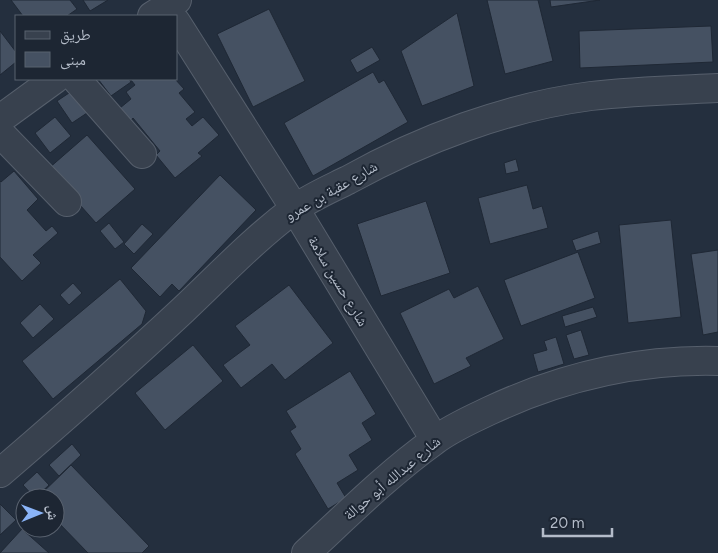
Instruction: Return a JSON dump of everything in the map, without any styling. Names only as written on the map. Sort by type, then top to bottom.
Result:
[{"type":"street","name":"شارع حسين سلامة","points":[[178,26],[295,208],[435,440]]},
{"type":"street","points":[[0,119],[54,80]]},
{"type":"street","points":[[77,80],[142,154]]},
{"type":"street","name":"شارع عقبة بن عمرو","points":[[0,474],[128,362],[264,232],[295,208],[401,152],[462,129],[523,110],[589,96],[658,90],[718,88]]},
{"type":"street","points":[[0,133],[67,202]]},
{"type":"street","name":"شارع عبدالله أبو حوالة","points":[[306,553],[395,472],[435,440],[507,403],[588,375],[643,365],[718,361]]},
{"type":"building","points":[[11,0],[70,0],[77,9],[68,15],[22,15]]},
{"type":"building","points":[[83,0],[108,0],[90,11]]},
{"type":"building","points":[[487,0],[538,0],[553,61],[505,74]]},
{"type":"building","points":[[550,0],[600,0],[551,7]]},
{"type":"building","points":[[269,9],[305,81],[253,107],[217,34]]},
{"type":"building","points":[[457,13],[474,86],[422,106],[401,51]]},
{"type":"building","points":[[711,26],[713,62],[580,68],[579,31]]},
{"type":"building","points":[[0,31],[15,51],[15,63],[0,75]]},
{"type":"building","points":[[372,47],[380,60],[357,73],[350,60]]},
{"type":"building","points":[[373,72],[379,83],[384,80],[408,122],[313,176],[284,123]]},
{"type":"building","points":[[99,80],[130,80],[131,82],[111,96]]},
{"type":"building","points":[[131,80],[176,80],[184,89],[179,93],[195,112],[186,119],[192,126],[203,117],[219,135],[198,153],[202,156],[175,178],[156,155],[160,151],[133,118],[130,121],[120,108],[131,99],[126,92],[135,85]]},
{"type":"building","points":[[75,89],[90,111],[72,123],[57,101]]},
{"type":"building","points":[[55,117],[71,136],[50,153],[35,133]]},
{"type":"building","points":[[87,135],[135,189],[96,223],[48,169]]},
{"type":"building","points":[[516,159],[519,171],[506,174],[504,163]]},
{"type":"building","points":[[14,171],[38,199],[27,210],[46,231],[52,226],[58,233],[33,255],[41,263],[22,281],[0,257],[0,181]]},
{"type":"building","points":[[220,175],[256,210],[179,291],[172,284],[160,297],[131,268]]},
{"type":"building","points":[[527,185],[533,209],[542,206],[548,228],[490,244],[478,198]]},
{"type":"building","points":[[426,201],[450,273],[381,296],[357,224]]},
{"type":"building","points":[[671,220],[681,317],[628,323],[619,225]]},
{"type":"building","points":[[109,223],[124,242],[115,249],[100,231]]},
{"type":"building","points":[[142,224],[153,234],[134,254],[124,244]]},
{"type":"building","points":[[598,231],[601,243],[576,251],[572,240]]},
{"type":"building","points":[[718,250],[718,332],[703,335],[691,254]]},
{"type":"building","points":[[578,252],[595,298],[521,326],[504,280]]},
{"type":"building","points":[[120,279],[146,311],[142,324],[53,399],[22,361]]},
{"type":"building","points":[[73,283],[82,293],[69,305],[60,295]]},
{"type":"building","points":[[289,285],[333,343],[285,380],[272,364],[241,388],[223,365],[250,345],[235,326]]},
{"type":"building","points":[[478,286],[504,339],[466,358],[471,366],[434,384],[400,313],[449,289],[454,298]]},
{"type":"building","points":[[40,304],[54,319],[33,338],[20,323]]},
{"type":"building","points":[[593,307],[597,317],[565,327],[562,316]]},
{"type":"building","points":[[581,330],[589,355],[574,359],[566,335]]},
{"type":"building","points":[[556,337],[564,364],[538,372],[533,354],[547,350],[544,341]]},
{"type":"building","points":[[193,345],[223,381],[165,430],[135,393]]},
{"type":"building","points":[[350,371],[376,414],[362,423],[372,440],[349,455],[358,470],[337,483],[346,498],[328,509],[295,454],[301,449],[290,431],[296,427],[286,411]]},
{"type":"building","points":[[72,444],[81,455],[59,476],[49,465]]},
{"type":"building","points":[[71,465],[149,546],[142,553],[88,553],[65,529],[65,488],[47,488]]},
{"type":"building","points":[[37,472],[49,485],[46,488],[26,488],[23,485]]},
{"type":"building","points":[[0,504],[15,521],[0,535]]},
{"type":"building","points":[[15,537],[32,538],[49,553],[0,553]]}]
